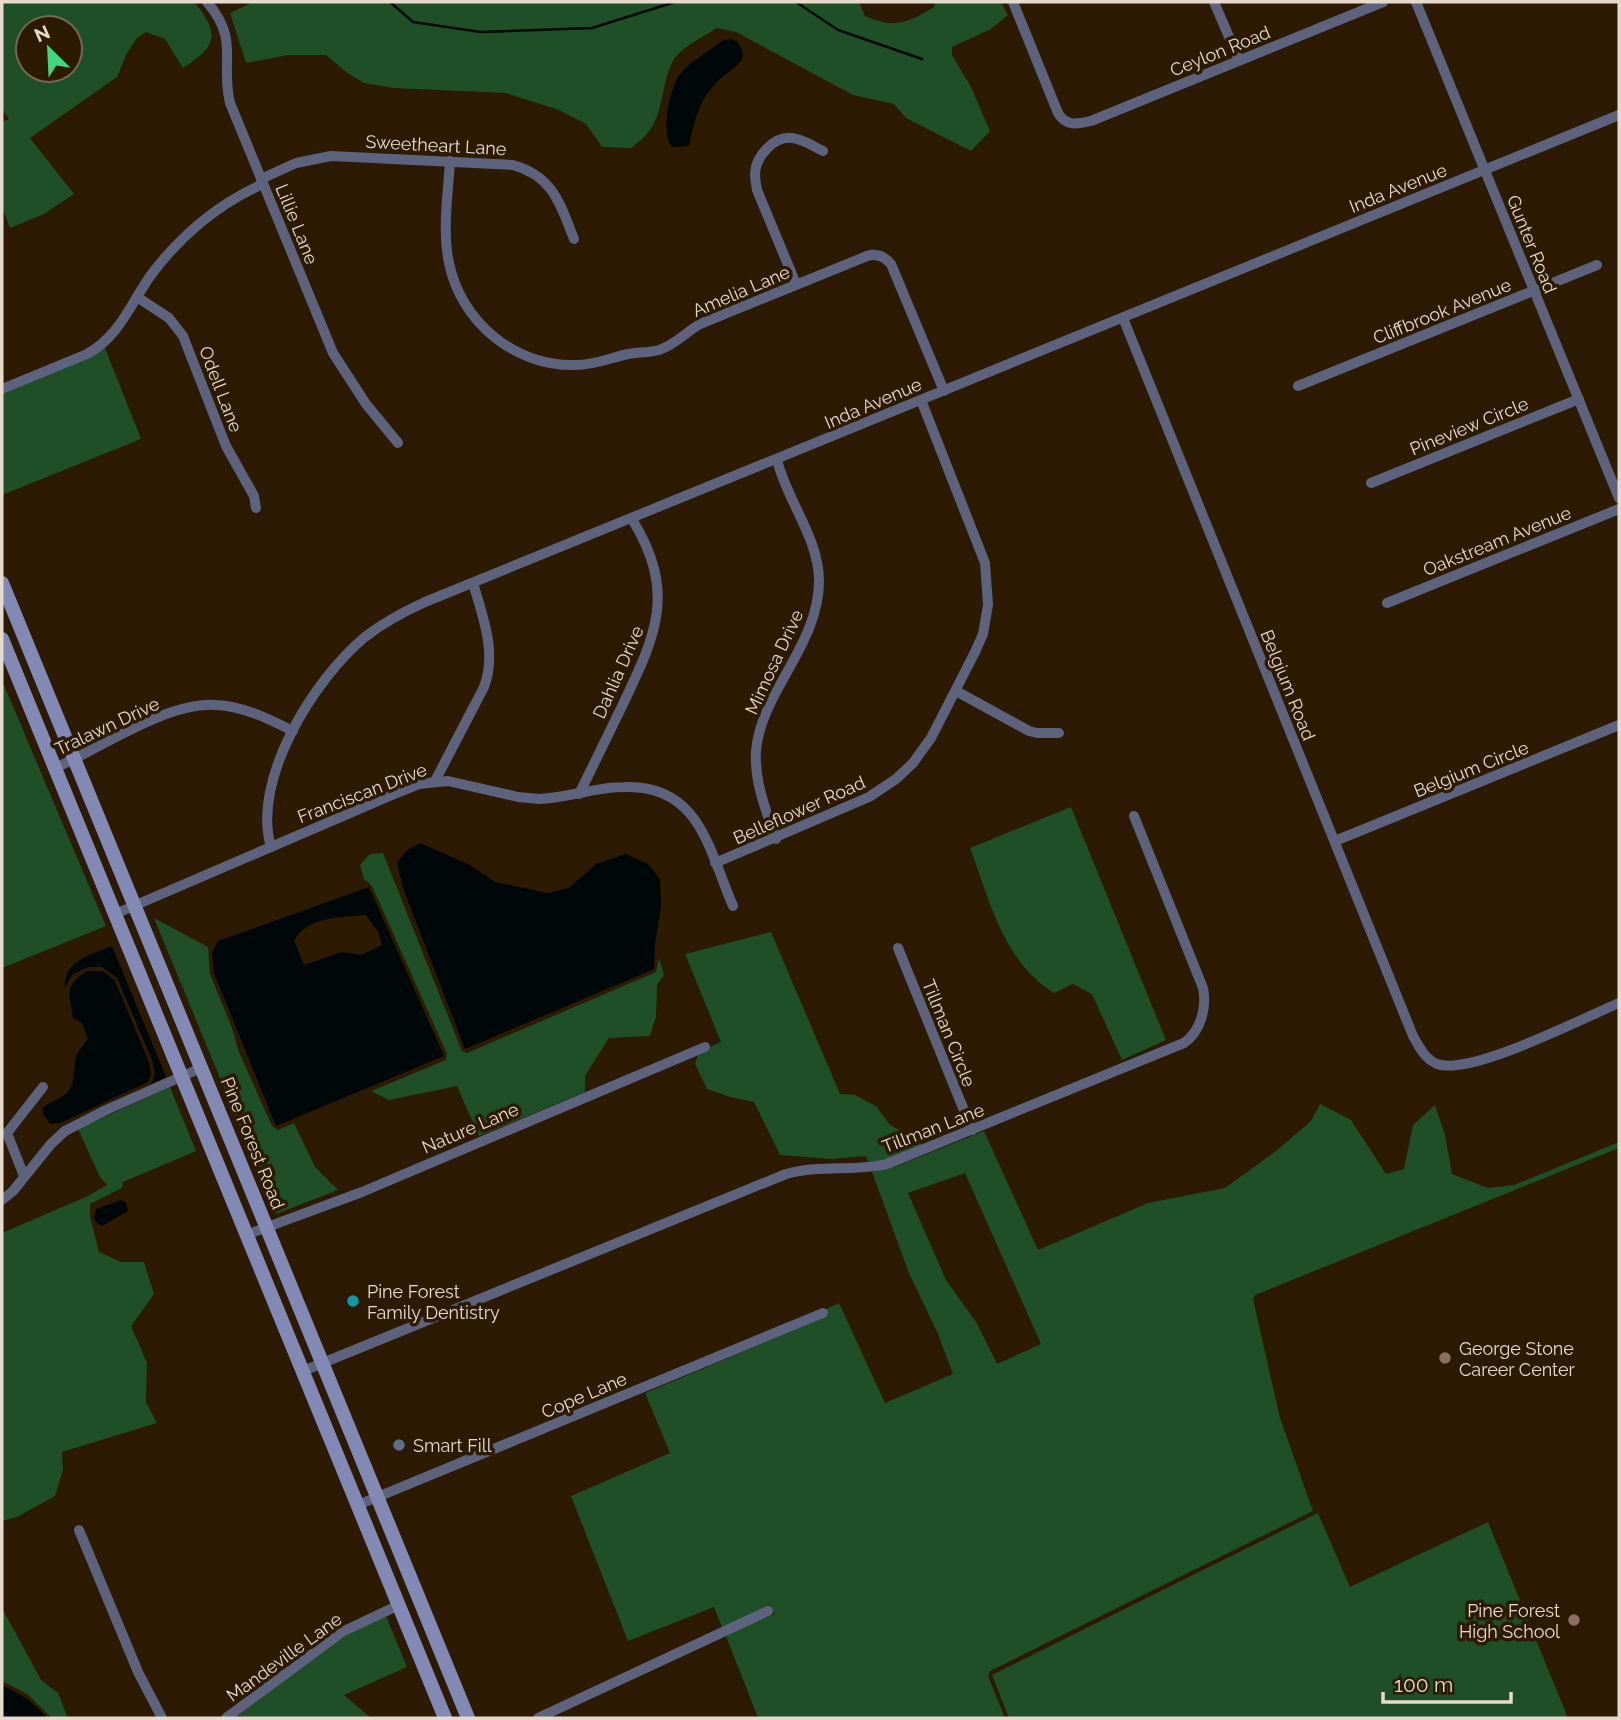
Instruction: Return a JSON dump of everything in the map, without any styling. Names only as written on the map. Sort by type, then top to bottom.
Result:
[{"type":"main road","name":"Pine Forest Road","points":[[2,583],[468,1718]]},
{"type":"main road","points":[[2,639],[445,1718]]},
{"type":"main road","points":[[36,723],[55,714]]},
{"type":"street","name":"Lillie Lane","points":[[207,2],[221,21],[228,44],[230,103],[333,353],[360,396],[398,443]]},
{"type":"street","name":"Ceylon Road","points":[[1013,2],[1058,113],[1074,125],[1091,121],[1383,2]]},
{"type":"street","points":[[1214,2],[1239,60]]},
{"type":"street","name":"Gunter Road","points":[[1416,2],[1619,498]]},
{"type":"street","name":"Inda Avenue","points":[[271,847],[265,820],[269,791],[277,764],[293,731],[322,684],[363,639],[381,625],[410,609],[1619,115]]},
{"type":"street","points":[[796,284],[757,190],[757,164],[767,148],[785,138],[801,140],[823,151]]},
{"type":"street","name":"Sweetheart Lane","points":[[2,389],[87,354],[99,346],[121,323],[163,259],[191,230],[225,204],[296,163],[331,156],[513,165],[534,173],[552,190],[574,239]]},
{"type":"street","name":"Amelia Lane","points":[[450,162],[446,237],[455,284],[469,311],[482,326],[502,343],[534,359],[564,365],[588,365],[629,354],[659,350],[700,324],[867,256],[877,255],[888,260],[944,391]]},
{"type":"street","name":"Cliffbrook Avenue","points":[[1298,386],[1597,265]]},
{"type":"street","name":"Odell Lane","points":[[137,297],[169,318],[183,336],[226,446],[254,496],[256,508]]},
{"type":"street","name":"Belgium Road","points":[[1123,318],[1419,1047],[1431,1060],[1443,1065],[1477,1061],[1619,1003]]},
{"type":"street","name":"Pineview Circle","points":[[1371,483],[1579,399]]},
{"type":"street","name":"Belleflower Road","points":[[715,863],[869,797],[896,779],[931,738],[956,691],[985,625],[989,594],[987,573],[977,537],[921,400]]},
{"type":"street","name":"Mimosa Drive","points":[[776,460],[786,491],[807,534],[819,580],[815,615],[762,724],[757,746],[756,771],[776,839]]},
{"type":"street","name":"Oakstream Avenue","points":[[1387,603],[1619,509]]},
{"type":"street","name":"Dahlia Drive","points":[[579,794],[641,666],[654,633],[658,603],[655,574],[647,548],[632,519]]},
{"type":"street","points":[[435,781],[484,687],[489,671],[489,645],[473,583]]},
{"type":"street","points":[[956,691],[1028,731],[1059,733]]},
{"type":"street","name":"Tralawn Drive","points":[[55,768],[150,722],[198,706],[230,706],[293,731]]},
{"type":"street","name":"Belgium Circle","points":[[1335,841],[1619,725]]},
{"type":"street","name":"Franciscan Drive","points":[[115,914],[392,795],[435,781],[448,781],[528,799],[556,799],[624,787],[651,789],[671,797],[682,805],[699,825],[733,906]]},
{"type":"street","name":"Tillman Lane","points":[[303,1371],[786,1174],[823,1167],[880,1166],[1184,1043],[1192,1036],[1201,1018],[1205,1003],[1203,988],[1134,816]]},
{"type":"street","name":"Tillman Circle","points":[[898,948],[972,1130]]},
{"type":"street","name":"Nature Lane","points":[[246,1235],[362,1192],[705,1047]]},
{"type":"street","points":[[2,1200],[65,1131],[201,1068]]},
{"type":"street","points":[[24,1176],[7,1133],[43,1087]]},
{"type":"street","name":"Cope Lane","points":[[358,1506],[823,1313]]},
{"type":"street","points":[[79,1530],[138,1672],[162,1718]]},
{"type":"street","name":"Mandeville Lane","points":[[226,1718],[342,1632],[399,1605]]},
{"type":"street","points":[[538,1718],[768,1611]]},
{"type":"green space","points":[[2,2],[194,2],[208,22],[211,31],[209,46],[183,68],[165,39],[146,32],[137,38],[126,55],[117,77],[30,138],[74,194],[44,214],[10,228],[2,207],[2,122],[9,119],[2,109]]},
{"type":"green space","points":[[253,2],[859,2],[865,16],[893,23],[916,17],[934,7],[935,2],[1001,2],[1008,15],[991,29],[952,47],[952,55],[971,87],[990,131],[971,151],[906,118],[894,104],[853,95],[736,32],[717,28],[681,51],[673,61],[657,118],[645,136],[631,148],[602,147],[586,124],[559,110],[506,93],[394,88],[364,83],[326,55],[288,55],[246,63],[230,13]]},
{"type":"green space","points":[[105,348],[141,439],[2,495],[2,394],[89,358]]},
{"type":"green space","points":[[2,685],[106,926],[2,968]]},
{"type":"green space","points":[[1071,807],[1166,1040],[1122,1060],[1092,994],[1073,984],[1054,993],[1022,964],[1000,928],[970,848]]},
{"type":"green space","points":[[383,853],[462,1051],[467,1053],[656,972],[659,958],[664,975],[657,985],[656,1017],[650,1036],[609,1038],[585,1076],[585,1092],[479,1136],[457,1086],[389,1100],[371,1091],[446,1060],[447,1054],[372,886],[364,879],[360,865],[370,854]]},
{"type":"green space","points":[[154,918],[208,947],[210,974],[239,1052],[272,1126],[278,1130],[294,1123],[315,1167],[338,1190],[276,1214]]},
{"type":"green space","points":[[771,932],[840,1094],[855,1095],[876,1106],[890,1125],[922,1145],[886,1160],[868,1162],[866,1156],[832,1159],[780,1155],[754,1102],[707,1089],[695,1064],[698,1055],[721,1042],[685,954]]},
{"type":"green space","points":[[170,1087],[196,1151],[123,1182],[122,1188],[90,1204],[90,1216],[99,1252],[121,1262],[144,1262],[154,1294],[131,1326],[147,1363],[146,1402],[157,1423],[62,1452],[63,1470],[55,1496],[17,1517],[2,1521],[2,1233],[88,1196],[107,1185],[100,1177],[78,1129]]},
{"type":"green space","points":[[1320,1104],[1351,1120],[1386,1174],[1404,1169],[1413,1125],[1435,1105],[1445,1135],[1452,1174],[1488,1188],[1514,1185],[1619,1142],[1619,1148],[1255,1295],[1253,1299],[1280,1418],[1313,1511],[990,1671],[988,1676],[1005,1718],[758,1718],[726,1636],[774,1614],[770,1605],[722,1627],[714,1607],[628,1641],[571,1496],[670,1453],[645,1393],[828,1316],[826,1309],[839,1303],[885,1403],[953,1374],[938,1334],[909,1273],[872,1172],[897,1166],[984,1131],[1038,1250],[1148,1203],[1225,1188],[1276,1151],[1311,1121]],"holes":[[[965,1173],[1041,1344],[997,1364],[976,1322],[946,1280],[908,1193]]]},
{"type":"green space","points":[[1318,1513],[1350,1587],[1488,1522],[1568,1718],[1009,1718],[992,1675]]},
{"type":"green space","points":[[2,1608],[41,1680],[58,1693],[68,1718],[52,1718],[27,1694],[2,1681]]},
{"type":"green space","points":[[386,1616],[407,1667],[344,1695],[371,1718],[235,1718],[325,1649]]},
{"type":"shaded area","points":[[724,40],[738,42],[742,50],[740,61],[706,95],[695,120],[689,146],[673,147],[669,142],[666,123],[676,80],[695,60]]},
{"type":"shaded area","points":[[420,843],[470,865],[495,882],[548,893],[569,888],[596,864],[626,854],[648,864],[660,879],[661,906],[654,969],[465,1049],[403,888],[397,863],[407,850]]},
{"type":"shaded area","points":[[369,887],[444,1056],[276,1126],[214,973],[212,953],[218,941]],"holes":[[[366,915],[379,933],[382,945],[361,955],[342,952],[304,965],[294,941],[300,933],[316,922],[346,916]]]},
{"type":"shaded area","points":[[112,946],[166,1077],[151,1084],[155,1074],[152,1060],[117,978],[102,967],[88,967],[72,975],[65,987],[69,970],[74,965]]},
{"type":"shaded area","points":[[88,971],[103,971],[115,981],[149,1062],[151,1074],[148,1082],[60,1123],[50,1124],[43,1114],[43,1108],[69,1090],[73,1082],[76,1057],[88,1039],[82,1023],[73,1018],[70,990],[75,980]]},
{"type":"shaded area","points":[[121,1200],[126,1202],[128,1211],[102,1226],[97,1223],[94,1217],[96,1209]]},
{"type":"shaded area","points":[[2,1685],[26,1698],[48,1718],[2,1718]]},
{"type":"waterway","points":[[390,2],[413,22],[481,32],[592,28],[675,2]]},
{"type":"waterway","points":[[796,2],[838,30],[922,59]]},
{"type":"place","name":"Pine Forest Family Dentistry","points":[[353,1301]]},
{"type":"place","name":"George Stone Career Center","points":[[1445,1358]]},
{"type":"place","name":"Smart Fill","points":[[399,1445]]},
{"type":"place","name":"Pine Forest High School","points":[[1574,1620]]}]
